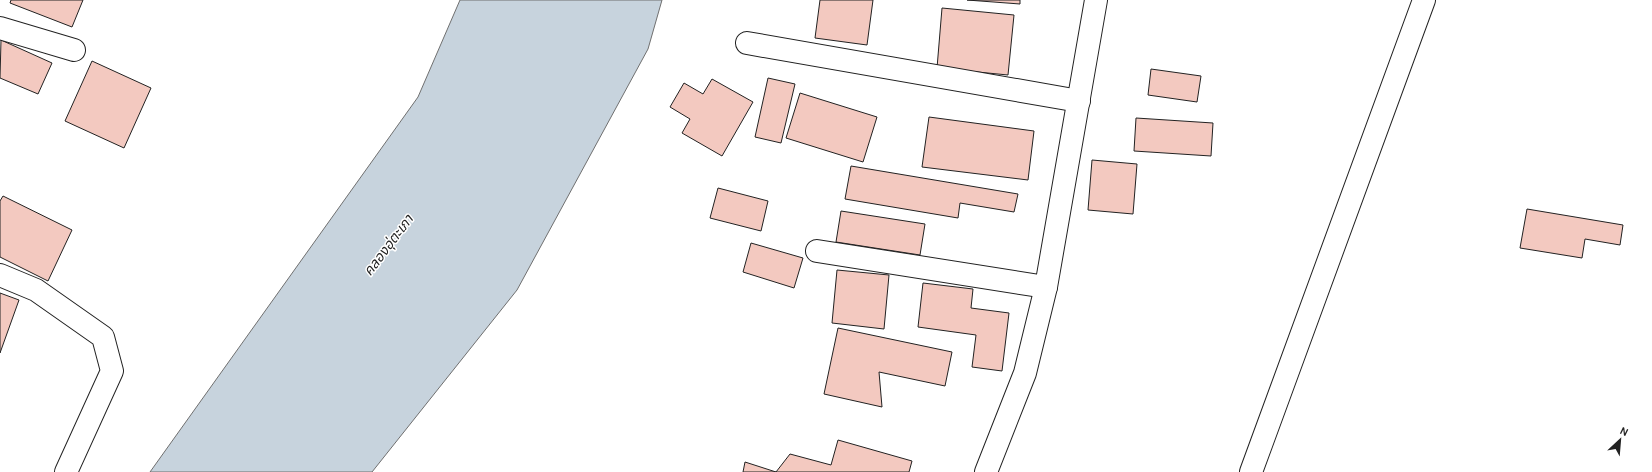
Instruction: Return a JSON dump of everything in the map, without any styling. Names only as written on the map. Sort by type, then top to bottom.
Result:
[{"type":"street","points":[[986,472],[1025,373],[1046,287],[1096,0]]},
{"type":"street","points":[[1251,472],[1424,0]]},
{"type":"street","points":[[0,28],[74,50]]},
{"type":"street","points":[[747,43],[1079,101]]},
{"type":"street","points":[[817,251],[1046,287]]},
{"type":"street","points":[[0,275],[36,290],[103,336],[112,371],[66,472]]},
{"type":"water","name":"คลองอุ่ตะเภา","points":[[460,0],[662,0],[648,49],[517,290],[372,472],[150,472],[418,97]]},
{"type":"building","points":[[11,0],[83,0],[72,27],[10,3]]},
{"type":"building","points":[[820,0],[873,0],[867,45],[815,38]]},
{"type":"building","points":[[967,0],[1020,0],[1020,4]]},
{"type":"building","points":[[942,8],[1014,15],[1008,75],[937,68]]},
{"type":"building","points":[[1,40],[52,63],[38,94],[0,78]]},
{"type":"building","points":[[92,61],[151,88],[124,148],[65,121]]},
{"type":"building","points":[[1151,69],[1201,76],[1197,102],[1148,95]]},
{"type":"building","points":[[768,78],[795,84],[781,143],[755,137]]},
{"type":"building","points":[[712,79],[753,102],[722,156],[682,133],[690,119],[670,107],[684,83],[703,94]]},
{"type":"building","points":[[800,93],[877,117],[863,162],[786,138]]},
{"type":"building","points":[[929,117],[1034,131],[1028,180],[922,167]]},
{"type":"building","points":[[1136,118],[1213,123],[1211,156],[1134,151]]},
{"type":"building","points":[[1092,160],[1137,164],[1133,214],[1088,210]]},
{"type":"building","points":[[851,166],[1018,194],[1014,212],[960,203],[958,218],[845,199]]},
{"type":"building","points":[[718,188],[768,201],[761,231],[710,218]]},
{"type":"building","points":[[3,196],[72,230],[48,281],[0,257],[0,201]]},
{"type":"building","points":[[1527,209],[1623,225],[1620,245],[1585,239],[1582,258],[1520,248]]},
{"type":"building","points":[[841,211],[925,224],[920,255],[836,242]]},
{"type":"building","points":[[751,243],[803,258],[794,288],[743,272]]},
{"type":"building","points":[[837,270],[889,275],[884,329],[832,323]]},
{"type":"building","points":[[923,283],[973,289],[971,308],[1009,313],[1002,371],[972,367],[976,335],[918,327]]},
{"type":"building","points":[[0,293],[19,300],[0,353]]},
{"type":"building","points":[[838,328],[952,352],[945,386],[879,372],[882,407],[824,394]]},
{"type":"building","points":[[838,440],[912,461],[909,472],[776,472],[790,454],[831,465]]},
{"type":"building","points":[[745,462],[776,472],[743,472]]}]
